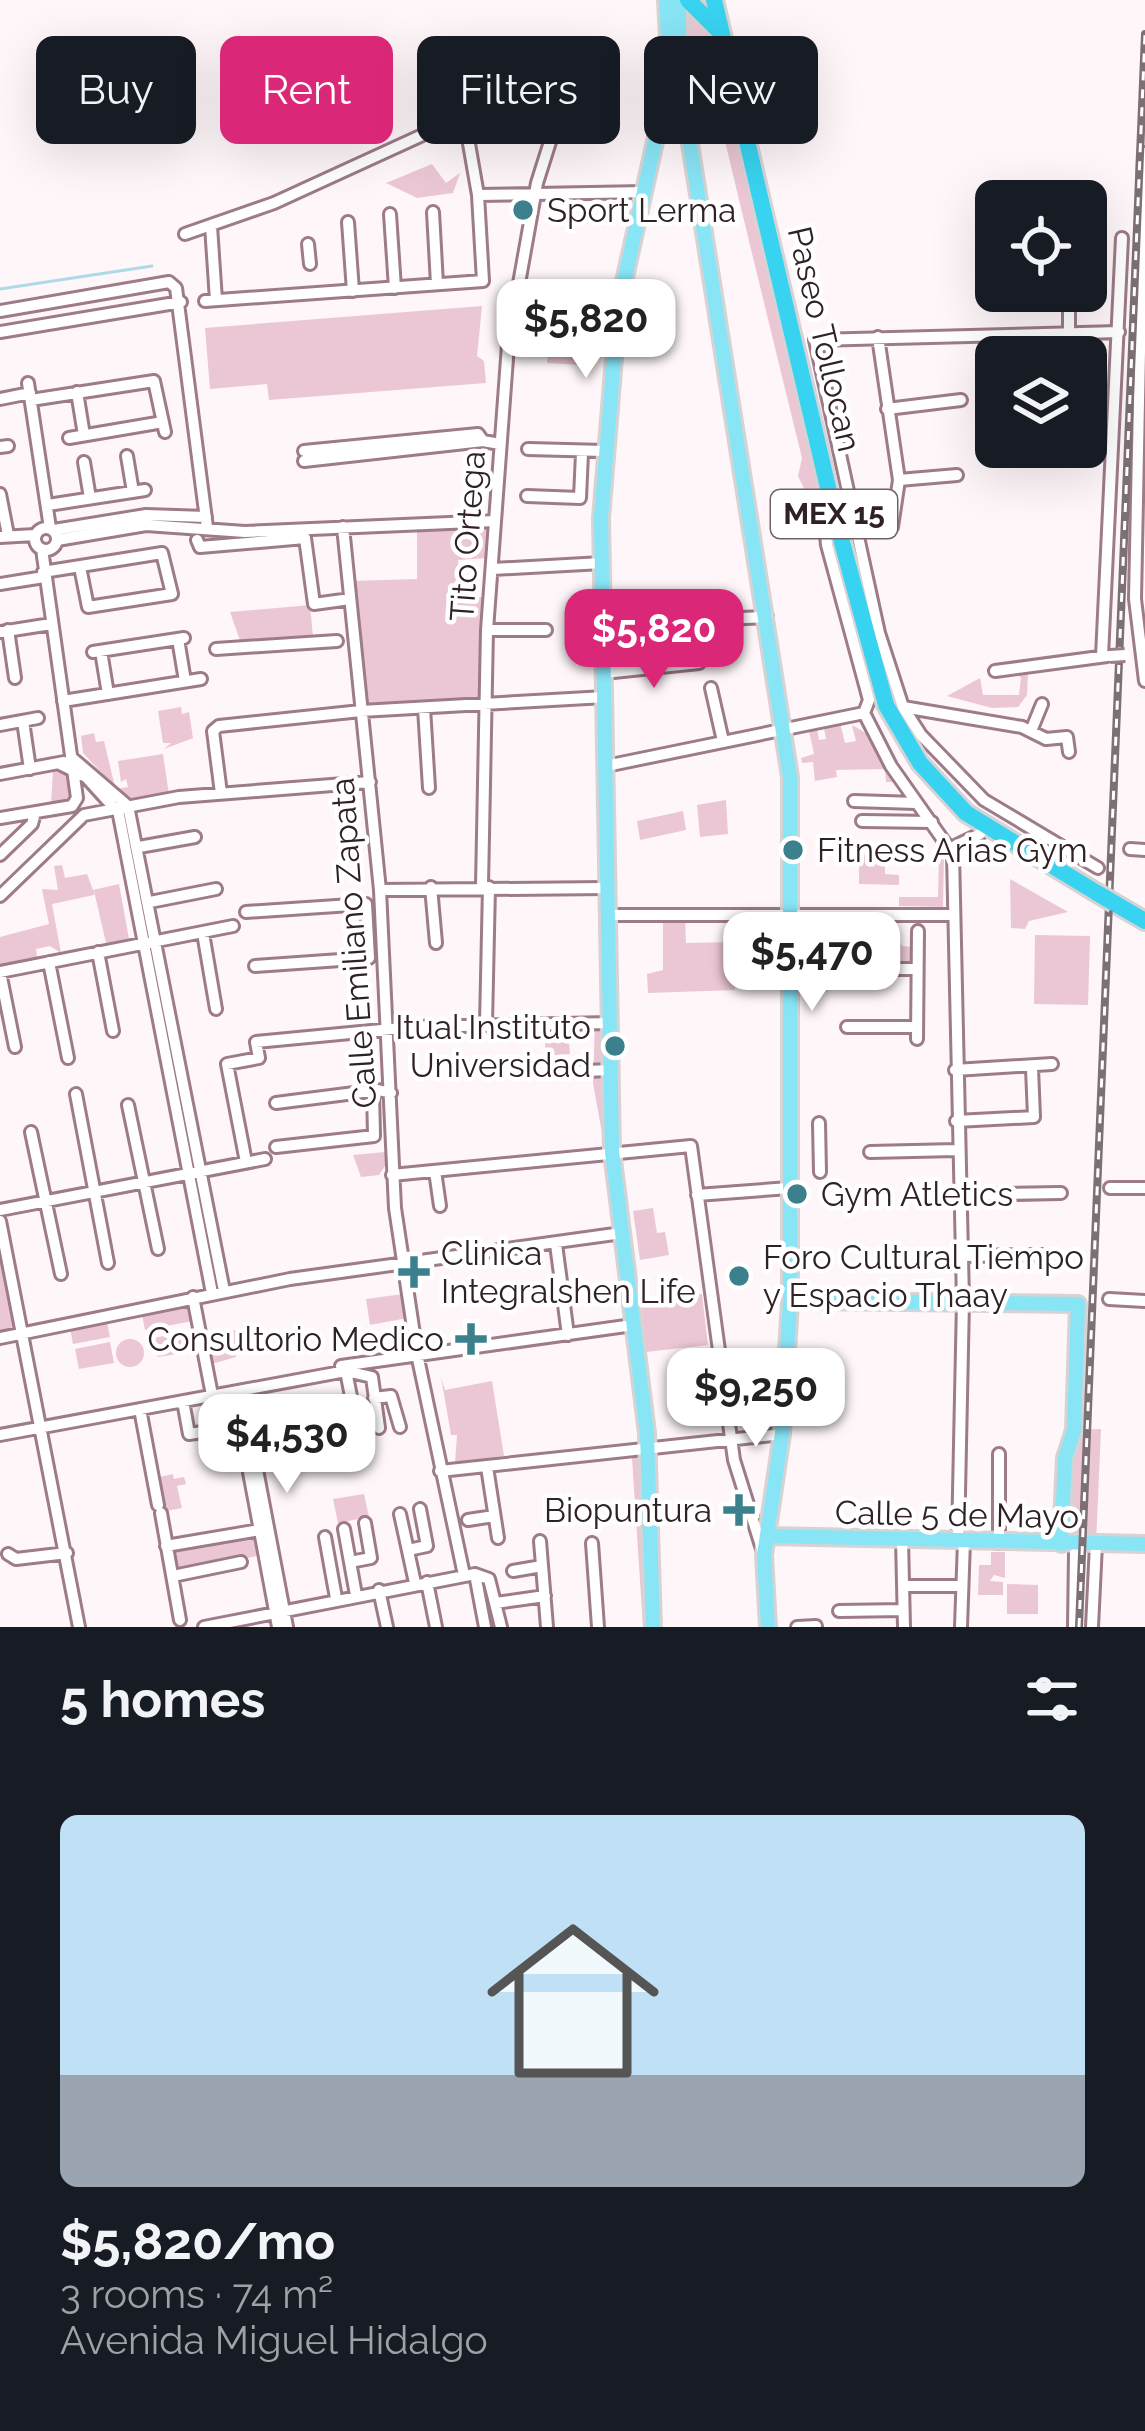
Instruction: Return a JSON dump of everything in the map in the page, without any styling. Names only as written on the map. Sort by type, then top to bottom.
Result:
[{"type":"highway","name":"Paseo Tollocan","points":[[714,0],[724,36]]},
{"type":"highway","points":[[679,1],[723,36]]},
{"type":"highway","name":"Paseo Tollocan","points":[[749,144],[879,690],[920,764],[979,823],[1145,921]]},
{"type":"main road","points":[[677,36],[679,1]]},
{"type":"main road","points":[[653,1627],[648,1450],[612,1153],[602,563],[604,451],[618,309],[657,144]]},
{"type":"main road","points":[[686,144],[786,729],[790,1302],[782,1434],[764,1555],[767,1627]]},
{"type":"main road","points":[[812,1301],[1078,1304],[1074,1430],[1065,1458],[1068,1549]]},
{"type":"main road","name":"Calle 5 de Mayo","points":[[768,1536],[1068,1549],[1145,1544]]},
{"type":"street","points":[[185,234],[463,110],[478,195],[484,278],[210,301],[211,226]]},
{"type":"street","name":"Tito Ortega","points":[[486,1024],[484,704],[500,444],[513,307],[536,188],[552,144]]},
{"type":"street","points":[[1144,153],[1141,580],[1145,680]]},
{"type":"street","points":[[478,195],[520,194],[536,188],[625,185],[646,189]]},
{"type":"street","points":[[433,212],[437,284]]},
{"type":"street","points":[[390,214],[395,288]]},
{"type":"street","points":[[348,222],[353,291]]},
{"type":"street","points":[[1106,656],[1122,238]]},
{"type":"street","points":[[308,244],[310,264]]},
{"type":"street","points":[[181,302],[6,331],[5,310],[169,281],[181,302],[207,522]]},
{"type":"street","points":[[1069,312],[1069,334]]},
{"type":"street","points":[[1119,332],[1125,315],[1141,316]]},
{"type":"street","points":[[1098,868],[995,812],[952,770],[903,707],[876,617],[815,340],[1119,332]]},
{"type":"street","points":[[878,337],[899,480],[892,527]]},
{"type":"street","points":[[0,399],[154,381],[164,427],[69,438]]},
{"type":"street","points":[[30,392],[54,533],[50,549],[41,549]]},
{"type":"street","points":[[77,392],[84,435]]},
{"type":"street","points":[[887,409],[961,400]]},
{"type":"street","points":[[304,456],[478,434],[483,441],[500,444]]},
{"type":"street","points":[[528,449],[604,451]]},
{"type":"street","points":[[527,496],[580,498],[582,453]]},
{"type":"street","points":[[48,505],[139,491],[127,456]]},
{"type":"street","points":[[84,461],[90,498]]},
{"type":"street","points":[[899,480],[957,475]]},
{"type":"street","points":[[14,490],[0,493],[4,536],[146,520],[207,522],[245,532],[495,521]]},
{"type":"street","points":[[833,509],[824,525],[827,545],[868,700],[864,713],[916,802],[952,851],[963,1301],[962,1627]]},
{"type":"street","name":"Calle Emiliano Zapata","points":[[344,527],[380,890],[392,1175],[402,1263],[440,1471],[475,1575]]},
{"type":"street","points":[[0,818],[76,803],[41,549],[35,536]]},
{"type":"street","points":[[198,543],[305,538],[314,600],[350,599]]},
{"type":"street","points":[[0,584],[80,567],[162,553],[172,593],[88,607],[80,567]]},
{"type":"street","points":[[493,569],[602,563]]},
{"type":"street","points":[[603,624],[767,617]]},
{"type":"street","points":[[15,678],[4,631],[51,624]]},
{"type":"street","points":[[487,630],[546,630]]},
{"type":"street","points":[[108,694],[97,651],[181,638],[185,681]]},
{"type":"street","points":[[216,649],[337,641]]},
{"type":"street","points":[[994,671],[1143,653]]},
{"type":"street","points":[[604,673],[699,663]]},
{"type":"street","points":[[63,701],[201,679]]},
{"type":"street","points":[[711,688],[722,741]]},
{"type":"street","points":[[221,794],[213,731],[219,726],[361,711],[604,698]]},
{"type":"street","points":[[1031,731],[1042,704]]},
{"type":"street","points":[[903,707],[1031,731],[1046,739],[1067,737],[1069,752]]},
{"type":"street","points":[[424,708],[429,788]]},
{"type":"street","points":[[606,766],[864,713]]},
{"type":"street","points":[[0,724],[38,718]]},
{"type":"street","points":[[22,721],[30,769]]},
{"type":"street","points":[[0,774],[68,763],[91,776],[121,809],[139,847],[138,876],[149,902],[151,943]]},
{"type":"street","points":[[0,896],[84,815],[221,794],[370,782]]},
{"type":"street","points":[[854,801],[916,802]]},
{"type":"street","points":[[121,809],[218,1292]]},
{"type":"street","points":[[0,856],[32,824],[35,813]]},
{"type":"street","points":[[862,820],[932,822]]},
{"type":"street","points":[[952,851],[980,834]]},
{"type":"street","points":[[139,847],[194,836]]},
{"type":"street","points":[[1130,849],[1145,850]]},
{"type":"street","points":[[431,887],[436,943]]},
{"type":"street","points":[[380,890],[608,888]]},
{"type":"street","points":[[149,902],[216,889]]},
{"type":"street","points":[[246,912],[366,904],[369,958],[255,966]]},
{"type":"street","points":[[608,915],[953,915]]},
{"type":"street","points":[[15,1047],[0,972],[233,926]]},
{"type":"street","points":[[368,932],[382,930]]},
{"type":"street","points":[[848,1027],[917,1033],[918,931]]},
{"type":"street","points":[[203,933],[216,1010]]},
{"type":"street","points":[[98,952],[113,1031]]},
{"type":"street","points":[[49,962],[68,1058]]},
{"type":"street","points":[[869,969],[917,969]]},
{"type":"street","points":[[246,1162],[227,1064],[259,1058],[256,1042],[486,1024],[611,1023]]},
{"type":"street","points":[[955,1070],[1052,1064]]},
{"type":"street","points":[[956,1121],[1034,1117],[1032,1068]]},
{"type":"street","points":[[558,1072],[611,1070]]},
{"type":"street","points":[[276,1102],[373,1090],[392,1093]]},
{"type":"street","points":[[276,1147],[374,1136],[373,1090]]},
{"type":"street","points":[[76,1094],[108,1263]]},
{"type":"street","points":[[128,1105],[158,1249]]},
{"type":"street","points":[[789,1125],[821,1123],[820,1172]]},
{"type":"street","points":[[32,1132],[61,1274]]},
{"type":"street","points":[[392,1175],[686,1145],[692,1151],[730,1442],[764,1555]]},
{"type":"street","points":[[870,1152],[956,1150]]},
{"type":"street","points":[[0,1210],[265,1159]]},
{"type":"street","points":[[435,1171],[440,1206]]},
{"type":"street","points":[[697,1195],[788,1188]]},
{"type":"street","points":[[1110,1188],[1145,1188]]},
{"type":"street","points":[[958,1195],[1061,1193]]},
{"type":"street","points":[[0,1221],[79,1627]]},
{"type":"street","points":[[0,1338],[218,1292],[622,1233]]},
{"type":"street","points":[[556,1244],[568,1335]]},
{"type":"street","points":[[960,1256],[1043,1255]]},
{"type":"street","points":[[194,1297],[212,1395]]},
{"type":"street","points":[[1108,1300],[1145,1301]]},
{"type":"street","points":[[790,1302],[812,1301]]},
{"type":"street","points":[[248,1390],[277,1375],[633,1325]]},
{"type":"street","points":[[0,1435],[346,1371],[370,1375],[379,1427]]},
{"type":"street","points":[[346,1371],[358,1432]]},
{"type":"street","points":[[248,1390],[254,1478],[278,1627]]},
{"type":"street","points":[[374,1398],[394,1399],[400,1427]]},
{"type":"street","points":[[183,1401],[189,1434],[209,1431]]},
{"type":"street","points":[[343,1442],[338,1411],[353,1403]]},
{"type":"street","points":[[140,1409],[180,1620]]},
{"type":"street","points":[[296,1466],[283,1420],[298,1410]]},
{"type":"street","points":[[440,1471],[782,1434]]},
{"type":"street","points":[[999,1454],[999,1543]]},
{"type":"street","points":[[487,1467],[498,1538]]},
{"type":"street","points":[[408,1550],[427,1546],[421,1510]]},
{"type":"street","points":[[400,1514],[436,1627]]},
{"type":"street","points":[[468,1520],[494,1516]]},
{"type":"street","points":[[350,1562],[371,1558],[364,1523]]},
{"type":"street","points":[[166,1546],[263,1529]]},
{"type":"street","points":[[344,1529],[356,1595]]},
{"type":"street","points":[[325,1537],[336,1598]]},
{"type":"street","points":[[902,1539],[904,1627]]},
{"type":"street","points":[[540,1541],[547,1627]]},
{"type":"street","points":[[592,1544],[598,1627]]},
{"type":"street","points":[[1092,1627],[1096,1544]]},
{"type":"street","points":[[1068,1549],[1074,1627]]},
{"type":"street","points":[[8,1554],[16,1559],[67,1553]]},
{"type":"street","points":[[172,1576],[241,1562]]},
{"type":"street","points":[[513,1570],[542,1567]]},
{"type":"street","points":[[204,1627],[336,1598],[475,1575]]},
{"type":"street","points":[[475,1575],[496,1603],[501,1627]]},
{"type":"street","points":[[475,1575],[485,1627]]},
{"type":"street","points":[[903,1586],[962,1586]]},
{"type":"street","points":[[379,1591],[387,1627]]},
{"type":"street","points":[[496,1603],[544,1596]]},
{"type":"street","points":[[839,1611],[903,1610]]},
{"type":"street","points":[[279,1611],[287,1627]]},
{"type":"street","points":[[797,1627],[816,1626]]},
{"type":"shaded area","points":[[694,10],[713,26],[715,36],[684,36],[682,19]]},
{"type":"shaded area","points":[[726,144],[740,144],[821,492],[821,524],[798,476],[802,458]]},
{"type":"shaded area","points":[[432,164],[446,183],[460,173],[453,193],[417,198],[386,183]]},
{"type":"shaded area","points":[[551,301],[583,303],[579,365],[547,363]]},
{"type":"shaded area","points":[[482,306],[477,356],[484,361],[486,383],[269,400],[267,384],[210,389],[205,328]]},
{"type":"shaded area","points":[[487,526],[487,558],[458,560],[461,597],[485,597],[480,699],[364,703],[352,581],[417,579],[417,529]]},
{"type":"shaded area","points":[[310,605],[313,637],[241,643],[230,612]]},
{"type":"shaded area","points":[[1028,672],[1027,695],[1018,707],[992,708],[947,696],[980,678],[983,695],[1019,695],[1021,678],[1016,673]]},
{"type":"shaded area","points":[[181,707],[182,714],[189,712],[193,738],[164,749],[171,743],[163,743],[158,711]]},
{"type":"shaded area","points":[[840,723],[845,743],[856,741],[852,725],[866,733],[895,782],[886,782],[885,769],[836,770],[837,777],[815,781],[813,762],[802,763],[801,758],[814,754],[809,731],[817,729],[819,740],[826,739],[824,728]]},
{"type":"shaded area","points":[[94,733],[96,742],[104,741],[115,787],[83,753],[81,736]]},
{"type":"shaded area","points":[[163,754],[169,795],[128,801],[117,789],[128,787],[126,779],[121,782],[118,761]]},
{"type":"shaded area","points":[[67,767],[72,797],[51,805],[53,769]]},
{"type":"shaded area","points":[[726,800],[728,834],[700,837],[697,805]]},
{"type":"shaded area","points":[[683,811],[686,830],[640,840],[637,821]]},
{"type":"shaded area","points":[[885,854],[885,874],[899,875],[899,885],[859,884],[859,855]]},
{"type":"shaded area","points":[[939,857],[944,857],[943,907],[899,906],[899,897],[938,897]]},
{"type":"shaded area","points":[[62,865],[65,878],[87,874],[93,890],[119,884],[129,939],[106,943],[94,891],[94,895],[52,904],[61,953],[50,946],[36,949],[37,957],[0,964],[0,937],[49,924],[42,889],[58,890],[54,866]]},
{"type":"shaded area","points":[[1010,879],[1068,912],[1029,921],[1025,929],[1011,928]]},
{"type":"shaded area","points":[[685,916],[686,943],[734,942],[735,990],[648,993],[647,974],[663,970],[663,917]]},
{"type":"shaded area","points":[[895,929],[902,946],[912,947],[912,963],[888,963],[888,930]]},
{"type":"shaded area","points":[[1035,935],[1090,936],[1088,1005],[1034,1004]]},
{"type":"shaded area","points":[[608,1021],[607,1132],[602,1133],[593,1083],[595,1022]]},
{"type":"shaded area","points":[[544,1029],[568,1031],[570,1054],[546,1056]]},
{"type":"shaded area","points":[[385,1152],[389,1160],[379,1175],[361,1177],[353,1155]]},
{"type":"shaded area","points":[[653,1208],[657,1233],[665,1232],[669,1255],[640,1260],[633,1211]]},
{"type":"shaded area","points":[[0,1237],[19,1330],[0,1333]]},
{"type":"shaded area","points":[[403,1294],[407,1318],[370,1325],[366,1299]]},
{"type":"shaded area","points":[[702,1294],[708,1345],[646,1352],[641,1301]]},
{"type":"shaded area","points":[[190,1306],[193,1321],[145,1330],[142,1315]]},
{"type":"shaded area","points":[[107,1322],[110,1337],[73,1344],[70,1328]]},
{"type":"shaded area","points":[[259,1326],[263,1348],[257,1334],[239,1336],[236,1357],[212,1364],[207,1344],[221,1342],[220,1333]]},
{"type":"shaded area","points":[[192,1331],[196,1351],[158,1357],[147,1339]]},
{"type":"shaded area","points":[[130,1339],[140,1343],[144,1353],[140,1363],[130,1367],[120,1363],[116,1353],[120,1343]]},
{"type":"shaded area","points":[[110,1342],[114,1363],[79,1369],[75,1349]]},
{"type":"shaded area","points":[[441,1377],[445,1390],[492,1381],[504,1456],[455,1463],[457,1435],[451,1435]]},
{"type":"shaded area","points":[[1101,1429],[1096,1544],[1061,1544],[1074,1430]]},
{"type":"shaded area","points":[[644,1457],[649,1627],[643,1627],[632,1458]]},
{"type":"shaded area","points":[[173,1474],[174,1479],[184,1477],[186,1484],[177,1486],[182,1508],[166,1511],[159,1477]]},
{"type":"shaded area","points":[[364,1494],[369,1517],[338,1523],[333,1499]]},
{"type":"shaded area","points":[[253,1535],[257,1556],[178,1572],[174,1551]]},
{"type":"shaded area","points":[[991,1552],[1005,1552],[1005,1578],[994,1575],[990,1581],[1003,1582],[1003,1595],[978,1595],[979,1565],[991,1565]]},
{"type":"shaded area","points":[[1007,1584],[1038,1585],[1038,1614],[1007,1614]]},
{"type":"waterway","points":[[0,289],[152,266]]},
{"type":"tunnel","points":[[882,914],[882,969]]},
{"type":"railway","points":[[1079,1627],[1145,34]]},
{"type":"place","name":"Sport Lerma","points":[[523,210]]},
{"type":"place","name":"Fitness Arias Gym","points":[[793,850]]},
{"type":"place","name":"Itual Instituto Universidad","points":[[615,1046]]},
{"type":"place","name":"Gym Atletics","points":[[797,1194]]},
{"type":"place","name":"Clinica Integralshen Life","points":[[414,1272]]},
{"type":"place","name":"Foro Cultural Tiempo y Espacio Thaay","points":[[739,1276]]},
{"type":"place","name":"Consultorio Medico","points":[[471,1339]]},
{"type":"place","name":"Biopuntura","points":[[739,1510]]}]
